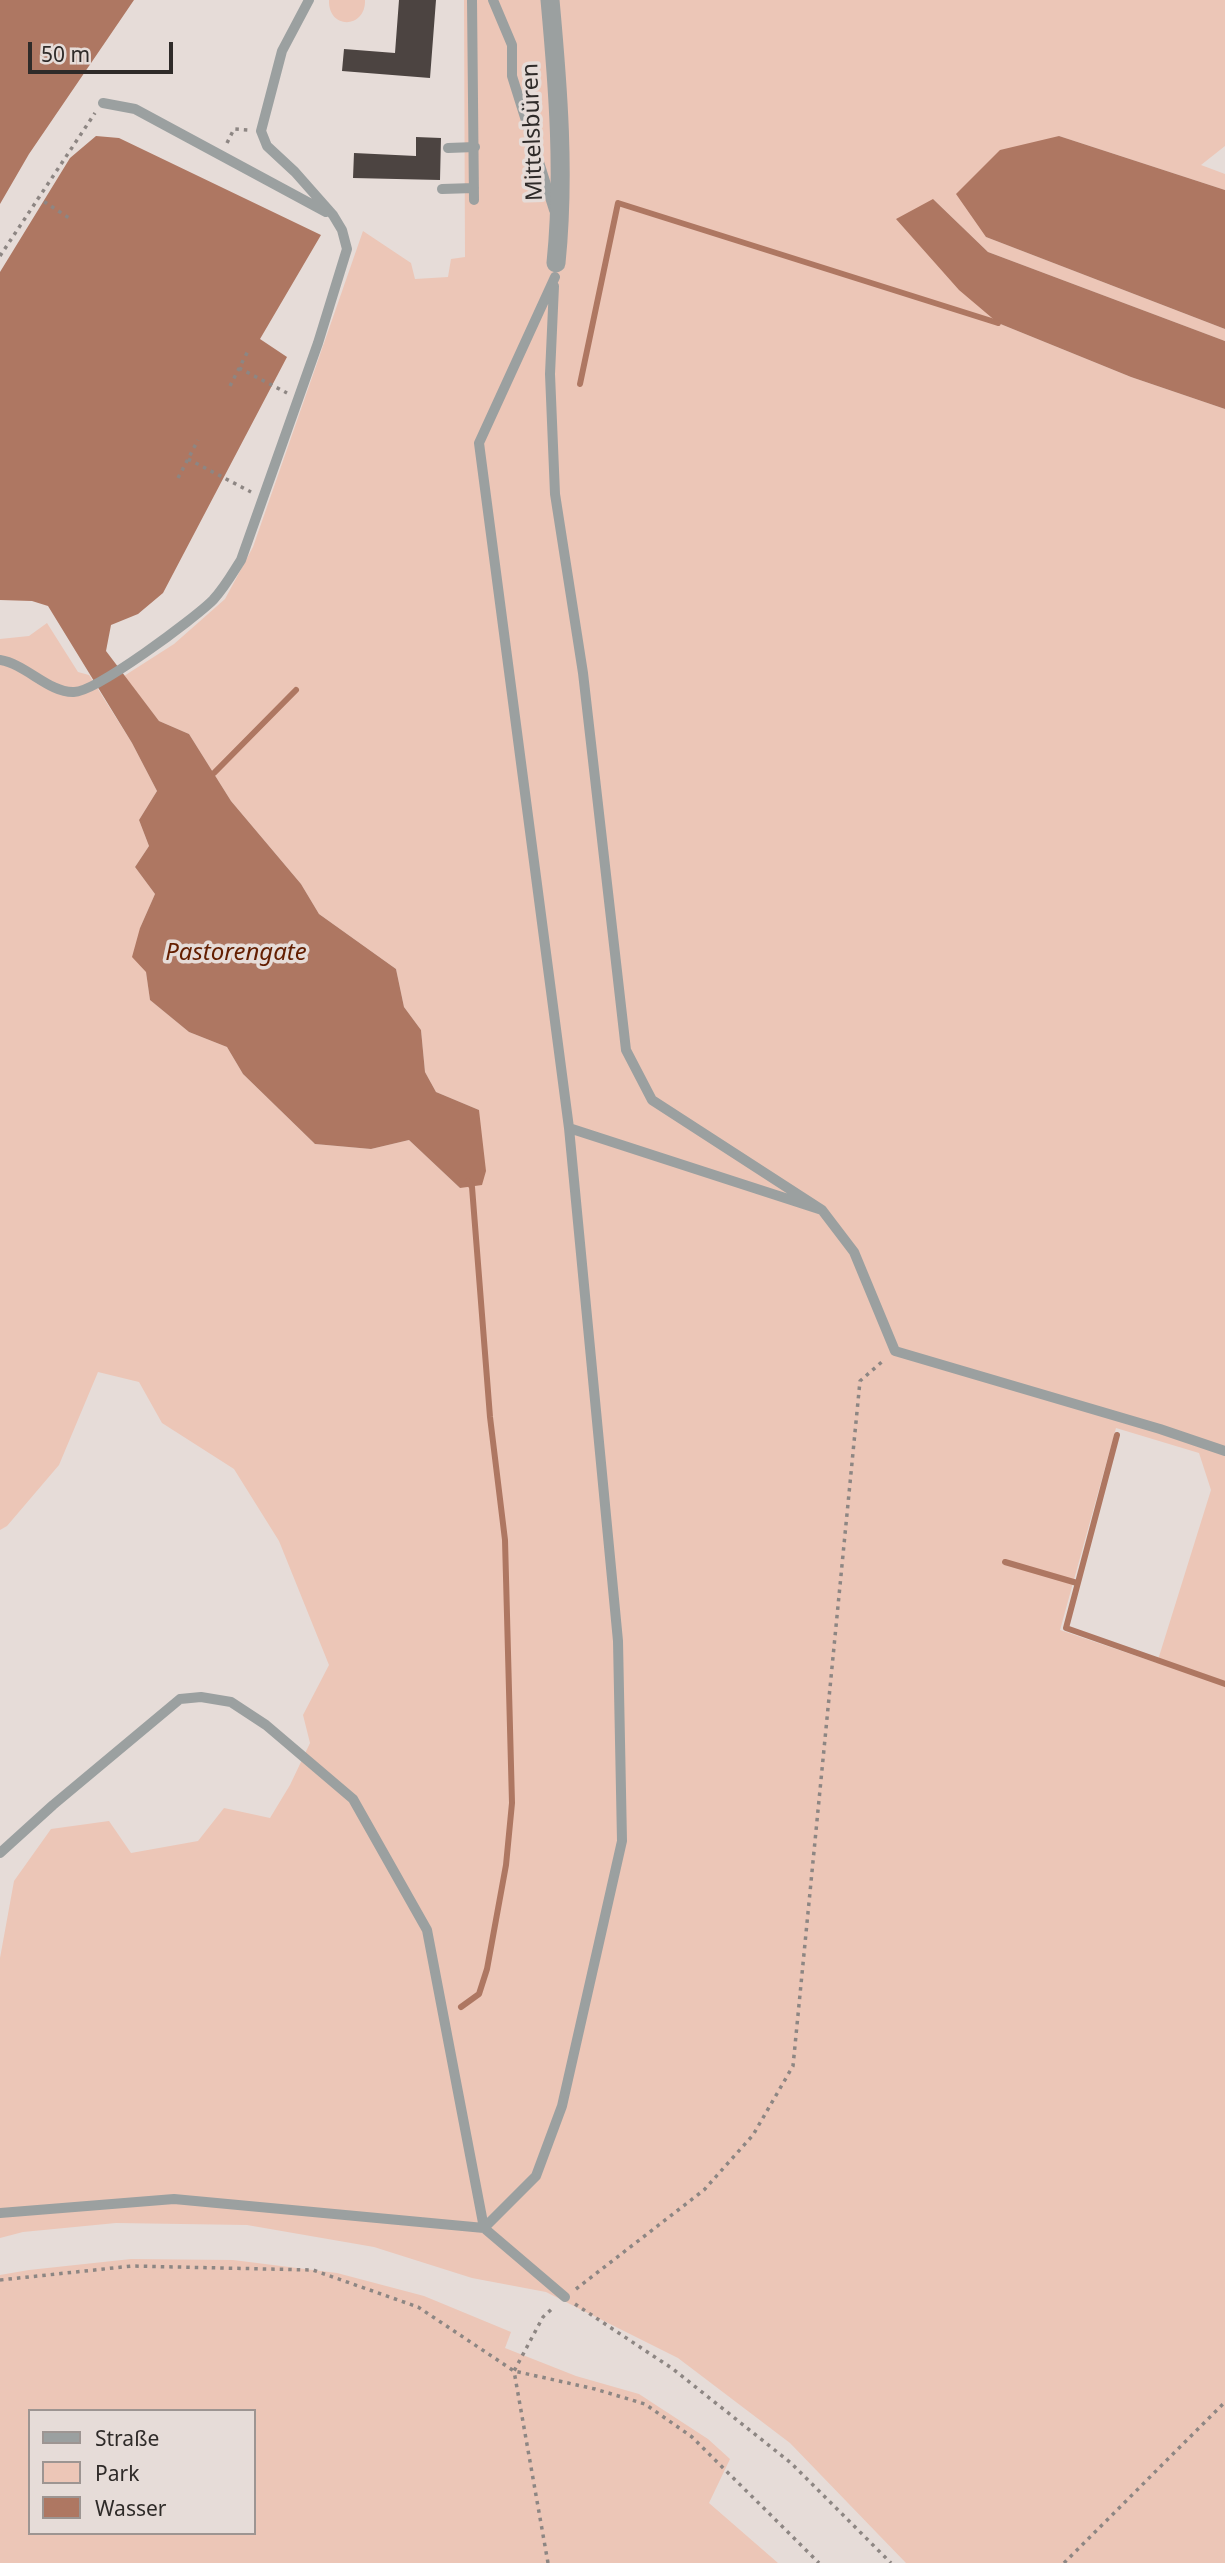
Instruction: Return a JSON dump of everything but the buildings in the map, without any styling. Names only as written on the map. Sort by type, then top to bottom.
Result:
[{"type":"street","name":"Mittelsbüren","points":[[550,0],[559,102],[559,227],[555,270]]},
{"type":"lane","points":[[0,660],[20,665],[65,691],[75,692],[93,686],[170,636],[211,602],[227,584],[241,560],[318,342],[347,249],[342,230],[333,215],[295,172],[267,146],[261,131],[282,51],[309,0]]},
{"type":"lane","points":[[472,0],[474,200]]},
{"type":"lane","points":[[493,0],[512,45],[512,76],[559,227]]},
{"type":"lane","points":[[103,103],[135,109],[333,215]]},
{"type":"lane","points":[[448,148],[475,147]]},
{"type":"lane","points":[[442,188],[474,188]]},
{"type":"lane","points":[[484,2228],[536,2176],[562,2106],[622,1841],[618,1641],[569,1128],[479,443],[555,270]]},
{"type":"lane","points":[[555,270],[550,374],[555,494],[583,673],[626,1050],[652,1100],[822,1210],[854,1252],[895,1351],[1160,1429],[1225,1451]]},
{"type":"lane","points":[[569,1128],[822,1210]]},
{"type":"lane","points":[[0,1853],[180,1699],[201,1697],[231,1702],[266,1725],[353,1799],[426,1930],[484,2228]]},
{"type":"lane","points":[[0,2213],[174,2199],[484,2228],[565,2297]]},
{"type":"path","points":[[0,256],[37,197],[103,103]]},
{"type":"path","points":[[37,197],[69,218]]},
{"type":"path","points":[[230,386],[249,349]]},
{"type":"path","points":[[239,368],[277,387]]},
{"type":"path","points":[[178,478],[198,440]]},
{"type":"path","points":[[188,459],[264,498]]},
{"type":"path","points":[[548,2563],[514,2371],[543,2317],[704,2190],[753,2135],[793,2066],[860,1381],[895,1351]]},
{"type":"path","points":[[0,2280],[132,2266],[313,2270],[418,2307],[514,2371],[595,2389],[645,2404],[692,2437],[819,2563]]},
{"type":"path","points":[[565,2297],[673,2369],[791,2463],[891,2563]]},
{"type":"path","points":[[1064,2563],[1225,2402]]},
{"type":"green space","points":[[329,0],[365,0],[364,10],[354,21],[340,21],[330,10]]},
{"type":"green space","points":[[464,0],[1225,0],[1225,146],[1201,165],[1225,174],[1225,190],[1059,136],[986,237],[1225,329],[1225,341],[988,252],[933,199],[998,323],[1131,377],[1225,409],[1225,2563],[906,2563],[790,2443],[678,2358],[546,2292],[472,2278],[374,2247],[247,2225],[116,2223],[23,2232],[0,2238],[0,1958],[14,1881],[51,1829],[109,1821],[131,1853],[198,1841],[224,1808],[270,1818],[290,1785],[310,1743],[303,1715],[329,1665],[279,1541],[234,1469],[162,1423],[139,1382],[98,1372],[59,1465],[7,1526],[0,1530],[0,639],[29,636],[47,623],[78,672],[89,675],[132,743],[157,791],[139,820],[149,846],[135,867],[155,894],[140,928],[150,1000],[189,1032],[227,1047],[243,1074],[315,1144],[371,1149],[409,1140],[460,1188],[479,1110],[436,1092],[425,1072],[421,1030],[404,1007],[396,969],[319,914],[301,884],[231,801],[189,734],[159,721],[124,676],[174,644],[225,599],[253,547],[363,231],[411,263],[415,279],[448,277],[451,259],[465,257]],"holes":[[[1116,1428],[1199,1453],[1211,1490],[1157,1663],[1060,1630]]]},
{"type":"green space","points":[[131,2259],[233,2260],[337,2273],[424,2296],[511,2332],[505,2348],[576,2376],[639,2394],[708,2439],[730,2459],[709,2503],[778,2563],[0,2563],[0,2275]]},
{"type":"water","points":[[0,0],[134,0],[29,154],[0,204]]},
{"type":"water","name":"Pastorengate","points":[[96,136],[119,138],[321,235],[260,339],[287,357],[163,593],[138,614],[111,625],[106,651],[159,721],[189,734],[231,801],[301,884],[319,914],[396,969],[404,1007],[421,1030],[425,1072],[436,1092],[479,1110],[486,1171],[482,1185],[460,1188],[409,1140],[371,1149],[315,1144],[243,1074],[227,1047],[189,1032],[150,1000],[146,972],[132,957],[140,928],[155,894],[135,867],[149,846],[139,820],[157,791],[132,743],[48,606],[32,601],[0,600],[0,272],[70,158]]},
{"type":"water","points":[[1059,136],[1225,190],[1225,329],[986,237],[956,194],[1000,150]]},
{"type":"water","points":[[933,199],[988,252],[1225,341],[1225,409],[1131,377],[998,323],[959,290],[896,219]]},
{"type":"waterway","points":[[580,384],[618,203],[998,323]]},
{"type":"waterway","points":[[214,773],[296,690]]},
{"type":"waterway","points":[[461,2007],[479,1994],[487,1969],[506,1865],[512,1803],[505,1540],[490,1417],[472,1187],[468,1181]]},
{"type":"waterway","points":[[1117,1435],[1066,1628],[1225,1684]]},
{"type":"waterway","points":[[1005,1562],[1077,1583]]}]
